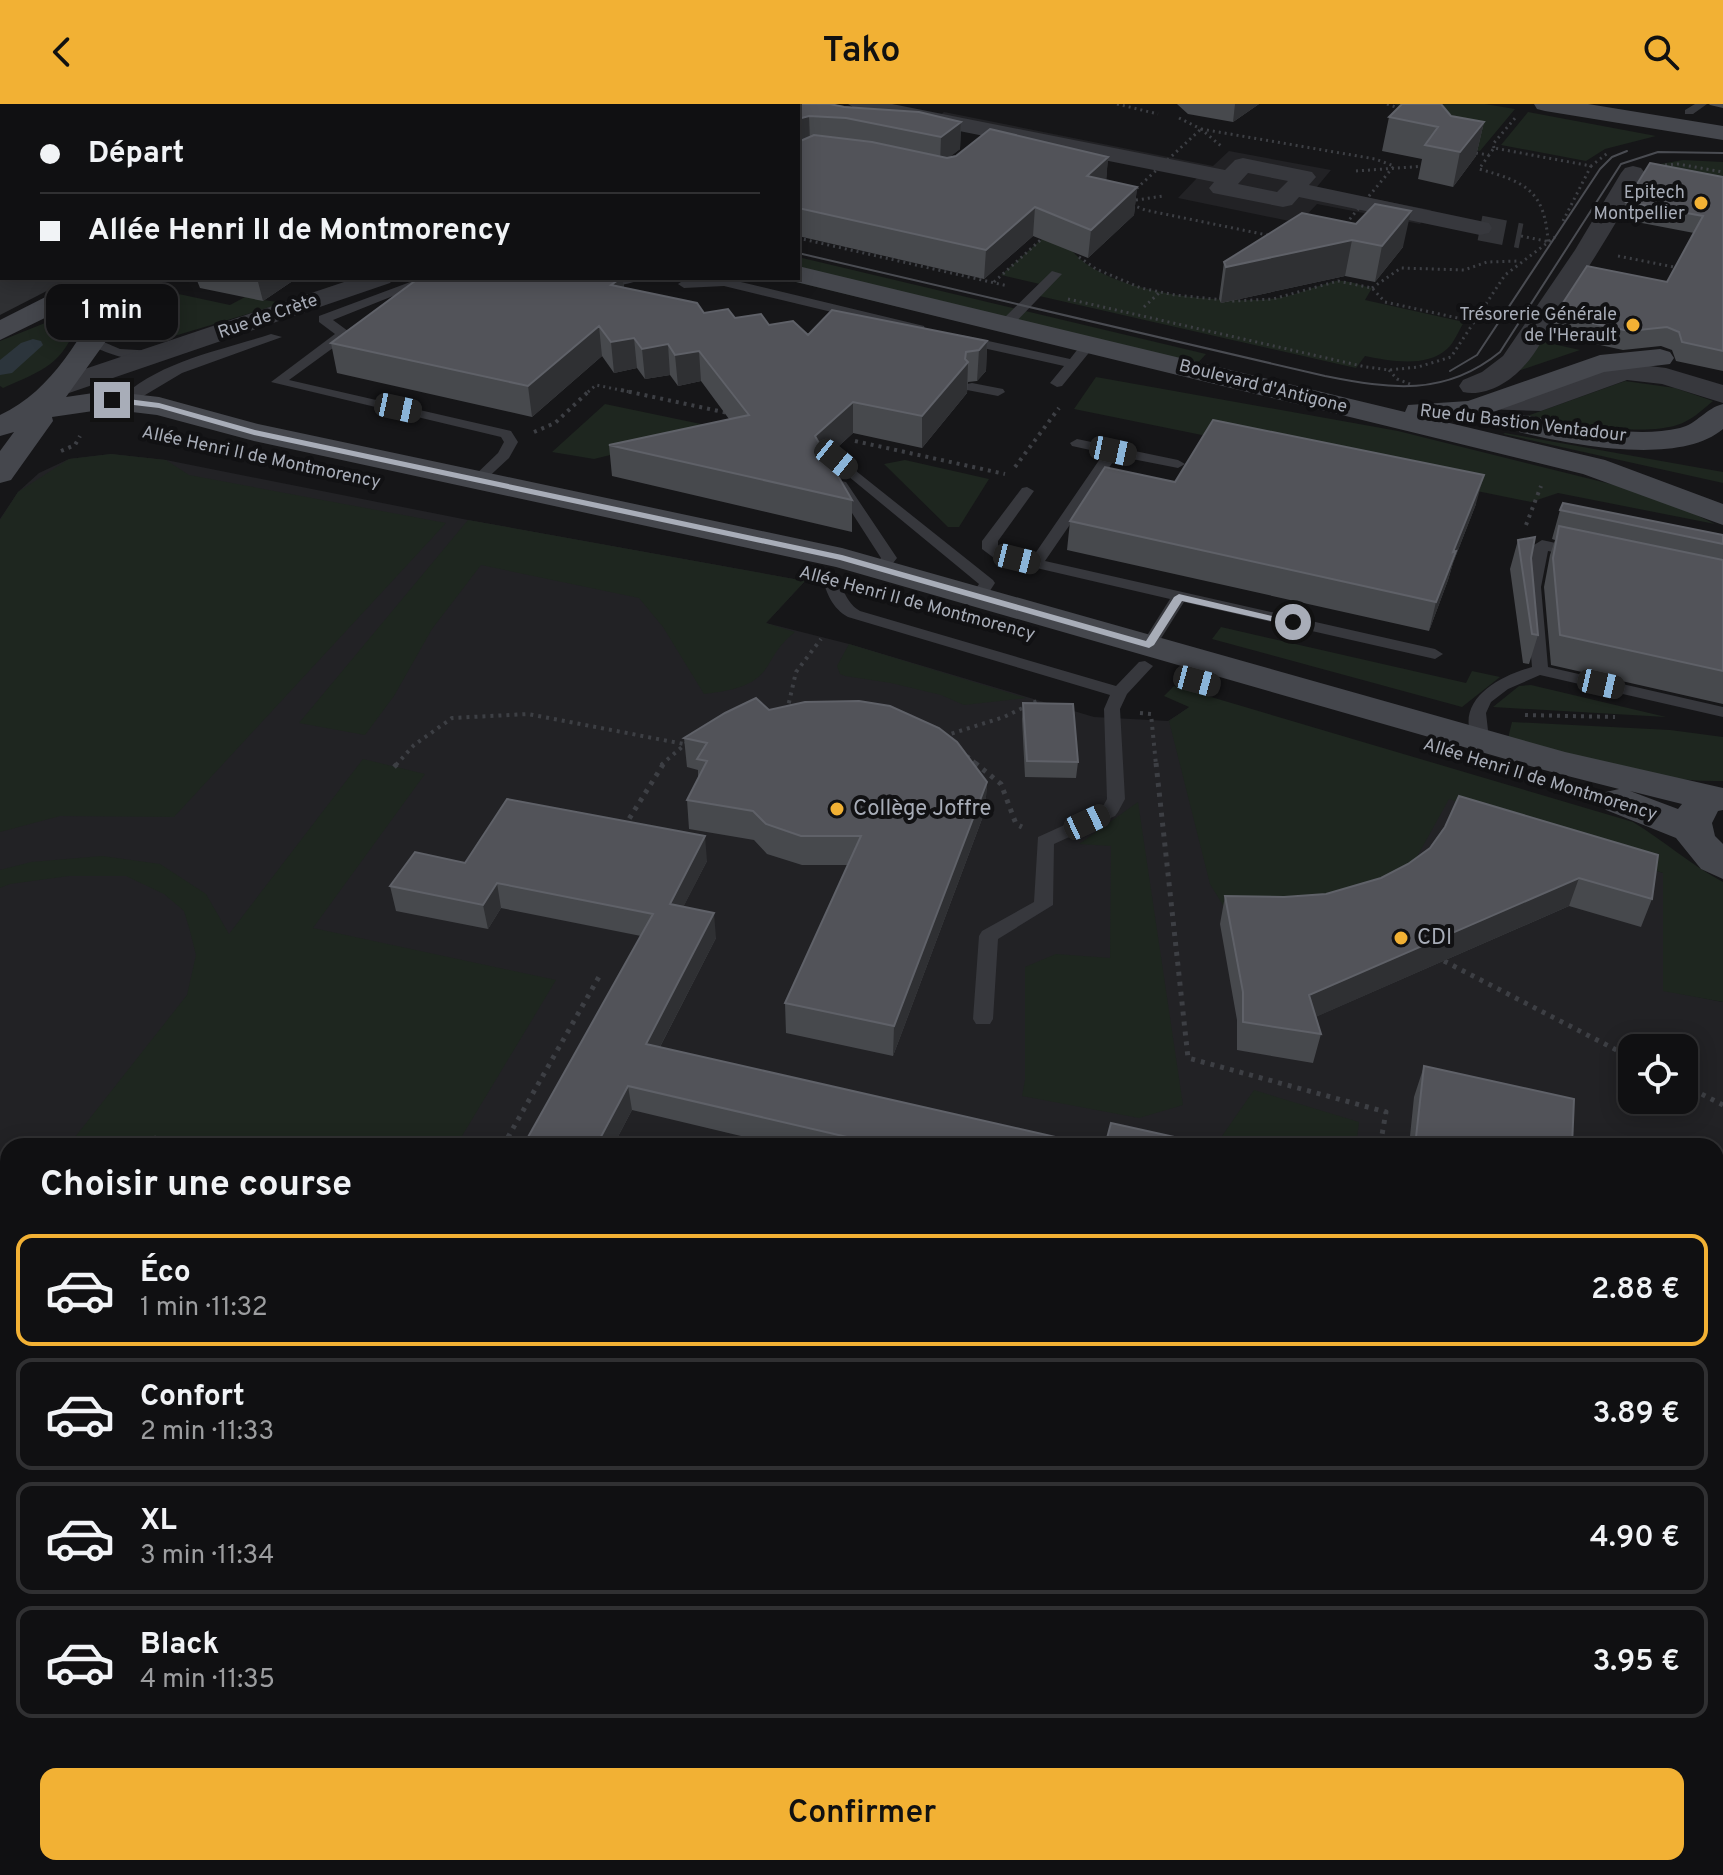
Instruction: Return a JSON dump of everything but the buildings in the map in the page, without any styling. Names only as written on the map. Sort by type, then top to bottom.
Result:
[{"type":"street","points":[[1545,104],[1723,118]]},
{"type":"street","points":[[1643,104],[1690,115],[1723,133]]},
{"type":"street","points":[[870,105],[991,139],[1231,177],[1480,228]]},
{"type":"street","points":[[991,139],[1020,117]]},
{"type":"street","points":[[1415,411],[1471,410],[1492,378],[1513,362],[1588,250],[1633,173]]},
{"type":"street","name":"Boulevard d'Antigone","points":[[800,274],[1006,324],[1081,354],[1316,401],[1594,467],[1723,515]]},
{"type":"street","points":[[0,331],[100,280]]},
{"type":"street","points":[[0,427],[36,410],[59,387],[92,341],[127,280]]},
{"type":"street","name":"Rue de Crète","points":[[59,387],[375,280]]},
{"type":"street","points":[[1483,395],[1600,364],[1660,358]]},
{"type":"street","points":[[1483,395],[1518,405],[1541,402],[1625,371],[1666,376],[1723,394]]},
{"type":"street","name":"Allée Henri II de Montmorency","points":[[0,400],[36,410],[126,415],[719,558],[830,577],[1138,668],[1623,802],[1711,809]]},
{"type":"street","name":"Rue du Bastion Ventadour","points":[[1316,401],[1637,438],[1669,439],[1709,432],[1723,413]]},
{"type":"street","name":"Allée Henri II de Montmorency","points":[[126,415],[159,406],[254,432],[842,558],[978,597],[1138,668],[1480,739],[1711,809]]},
{"type":"street","points":[[0,473],[38,421],[36,410]]},
{"type":"street","points":[[1711,809],[1704,850],[1723,865]]},
{"type":"lane","points":[[1006,324],[1056,274]]},
{"type":"lane","points":[[427,280],[324,319],[343,334],[278,382],[506,434],[511,442],[504,455],[477,480]]},
{"type":"lane","points":[[580,284],[618,280]]},
{"type":"lane","points":[[684,284],[724,282],[937,333]]},
{"type":"lane","points":[[126,415],[150,382],[276,337]]},
{"type":"lane","points":[[952,337],[1081,354]]},
{"type":"lane","name":"Rue de Crète","points":[[92,341],[117,353],[155,355]]},
{"type":"lane","points":[[1057,383],[1081,354]]},
{"type":"lane","points":[[972,387],[998,392]]},
{"type":"lane","points":[[1077,443],[1178,464]]},
{"type":"lane","points":[[1035,564],[1099,484],[1113,451]]},
{"type":"lane","points":[[836,459],[987,583],[978,597]]},
{"type":"lane","points":[[841,485],[889,558],[881,569]]},
{"type":"lane","points":[[1027,491],[990,541],[990,549],[999,555],[1435,654]]},
{"type":"lane","points":[[1540,670],[1533,587],[1542,545],[1587,554]]},
{"type":"lane","points":[[983,1019],[989,936],[1043,905],[1045,841],[1109,812],[1116,799],[1112,709],[1179,597]]},
{"type":"lane","points":[[1480,739],[1476,714],[1479,706],[1500,686],[1540,670],[1723,712]]},
{"type":"path","points":[[1110,104],[1158,114]]},
{"type":"path","points":[[1387,104],[1413,115]]},
{"type":"path","points":[[1479,169],[1494,148],[1493,144],[1518,114]]},
{"type":"path","points":[[1112,201],[1231,177],[1201,129],[1179,118]]},
{"type":"path","points":[[1494,148],[1591,166]]},
{"type":"path","points":[[1561,225],[1591,166],[1596,159],[1615,149]]},
{"type":"path","points":[[1459,150],[1489,155]]},
{"type":"path","points":[[1678,164],[1723,172]]},
{"type":"path","points":[[1123,201],[1145,210],[1306,243],[1329,244],[1293,189],[1394,166],[1428,166]]},
{"type":"path","points":[[1467,170],[1479,169],[1505,176],[1534,195],[1545,211],[1548,242]]},
{"type":"path","points":[[983,291],[1052,230]]},
{"type":"path","points":[[800,238],[1389,370],[1432,365],[1451,357],[1505,275],[1555,237]]},
{"type":"path","points":[[1075,254],[1096,269],[1159,292],[1233,301],[1273,299],[1338,281],[1372,288],[1385,302],[1476,322]]},
{"type":"path","points":[[1391,265],[1464,270],[1487,262],[1523,261]]},
{"type":"path","points":[[1372,288],[1401,268]]},
{"type":"path","points":[[1144,307],[1159,292]]},
{"type":"path","points":[[511,442],[555,423],[596,385],[731,414]]},
{"type":"path","points":[[1029,448],[1057,410]]},
{"type":"path","points":[[850,440],[1010,475]]},
{"type":"path","points":[[1542,545],[1526,524],[1552,457]]},
{"type":"path","points":[[787,711],[790,684],[798,667],[821,639]]},
{"type":"path","points":[[944,736],[1004,717],[1037,701]]},
{"type":"path","points":[[775,712],[801,711]]},
{"type":"path","points":[[394,767],[414,745],[452,718],[528,714],[685,744]]},
{"type":"path","points":[[1151,714],[1188,1058],[1386,1112],[1381,1138]]},
{"type":"path","points":[[931,732],[944,736],[952,744]]},
{"type":"path","points":[[622,830],[659,767],[696,736]]},
{"type":"path","points":[[961,751],[1001,784],[1016,824],[1045,841]]},
{"type":"path","points":[[1444,961],[1618,1051]]},
{"type":"path","points":[[508,1138],[600,975]]},
{"type":"path","points":[[1698,1092],[1723,1105]]},
{"type":"shaded area","points":[[1394,104],[1485,104],[1515,109],[1480,151],[1449,145],[1406,108]]},
{"type":"shaded area","points":[[944,112],[1213,166],[1229,151],[1331,170],[1316,188],[1431,210],[1420,224],[1317,204],[1299,223],[1178,198],[1197,178],[928,124]]},
{"type":"shaded area","points":[[1528,112],[1656,136],[1605,149],[1586,161],[1501,145]]},
{"type":"shaded area","points":[[1683,160],[1723,162],[1723,194],[1649,166]]},
{"type":"shaded area","points":[[1052,230],[1063,233],[1073,252],[1092,268],[1140,287],[1196,298],[1249,300],[1287,296],[1344,281],[1372,288],[1365,300],[1464,322],[1450,346],[1429,359],[1408,362],[1365,356],[1356,368],[1035,295],[1044,285],[1001,275]]},
{"type":"shaded area","points":[[800,257],[1206,354],[1186,376],[787,280],[800,280]]},
{"type":"shaded area","points":[[146,287],[230,305],[245,297],[284,303],[171,337],[136,342],[124,339],[119,334]]},
{"type":"shaded area","points":[[55,319],[78,321],[66,348],[40,370],[3,388],[0,386],[0,341]]},
{"type":"shaded area","points":[[33,339],[41,341],[43,345],[12,373],[0,375],[0,360],[21,343]]},
{"type":"shaded area","points":[[1535,340],[1580,350],[1509,374]]},
{"type":"shaded area","points":[[1096,377],[1398,431],[1655,495],[1715,524],[1558,493],[1531,502],[1074,409]]},
{"type":"shaded area","points":[[1625,381],[1675,388],[1713,401],[1687,421],[1644,430],[1527,416]]},
{"type":"shaded area","points":[[605,404],[720,428],[594,459],[552,452]]},
{"type":"shaded area","points":[[1503,434],[1723,472],[1723,483]]},
{"type":"shaded area","points":[[111,454],[166,460],[468,520],[805,581],[766,623],[849,644],[1094,717],[1168,721],[1190,707],[1663,873],[1663,990],[1723,1002],[1723,1138],[0,1138],[0,519],[18,492],[39,473],[69,459]]},
{"type":"shaded area","points":[[111,454],[166,460],[189,475],[446,523],[174,817],[60,816],[0,832],[0,520],[18,492],[69,459]]},
{"type":"shaded area","points":[[905,460],[989,479],[959,527],[948,527],[884,464]]},
{"type":"shaded area","points":[[468,520],[805,581],[766,623],[795,632],[755,680],[739,687],[704,694],[663,627],[639,598],[481,565],[432,629],[394,696],[365,735],[299,723]]},
{"type":"shaded area","points":[[1221,627],[1466,683],[1472,671],[1500,677],[1462,707],[1212,639]]},
{"type":"shaded area","points":[[849,644],[1026,698],[964,705],[941,695],[845,676],[840,674],[837,666]]},
{"type":"shaded area","points":[[1531,685],[1666,717],[1493,707],[1519,686]]},
{"type":"shaded area","points":[[1174,686],[1633,822],[1723,882],[1723,1002],[1663,991],[1663,873],[1449,799],[1413,864],[1374,892],[1226,910],[1210,884],[1169,721],[1189,707],[1164,696]]},
{"type":"shaded area","points":[[1512,722],[1670,730],[1723,737],[1723,781],[1695,781],[1641,773],[1508,738]]},
{"type":"shaded area","points":[[363,759],[425,774],[313,928],[556,980],[461,1138],[74,1138],[187,995],[196,955],[184,911],[164,894],[126,876],[69,876],[0,888],[0,870],[31,862],[102,856],[160,864],[206,894],[229,934]]},
{"type":"shaded area","points":[[1138,802],[1183,1105],[1139,1118],[1022,1096],[1025,1080],[1025,967],[1056,954],[1110,958],[1111,846],[1079,844]]},
{"type":"shaded area","points":[[1254,1090],[1359,1122],[1357,1138],[1221,1138]]},
{"type":"tunnel","points":[[1480,228],[1521,236]]},
{"type":"tram line","points":[[1450,371],[1477,355],[1600,169],[1612,157],[1627,151]]},
{"type":"tram line","points":[[800,253],[1325,376],[1372,384],[1416,386],[1459,377],[1500,352],[1621,164],[1658,152],[1723,153]]},
{"type":"place","name":"Epitech Montpellier","points":[[1701,203]]},
{"type":"place","name":"Trésorerie Générale de l'Herault","points":[[1633,325]]},
{"type":"place","name":"Collège Joffre","points":[[837,809]]},
{"type":"place","name":"CDI","points":[[1401,938]]},
{"type":"route","points":[[112,400],[193,413],[254,432],[842,558],[1149,645],[1179,597],[1293,622]]}]
